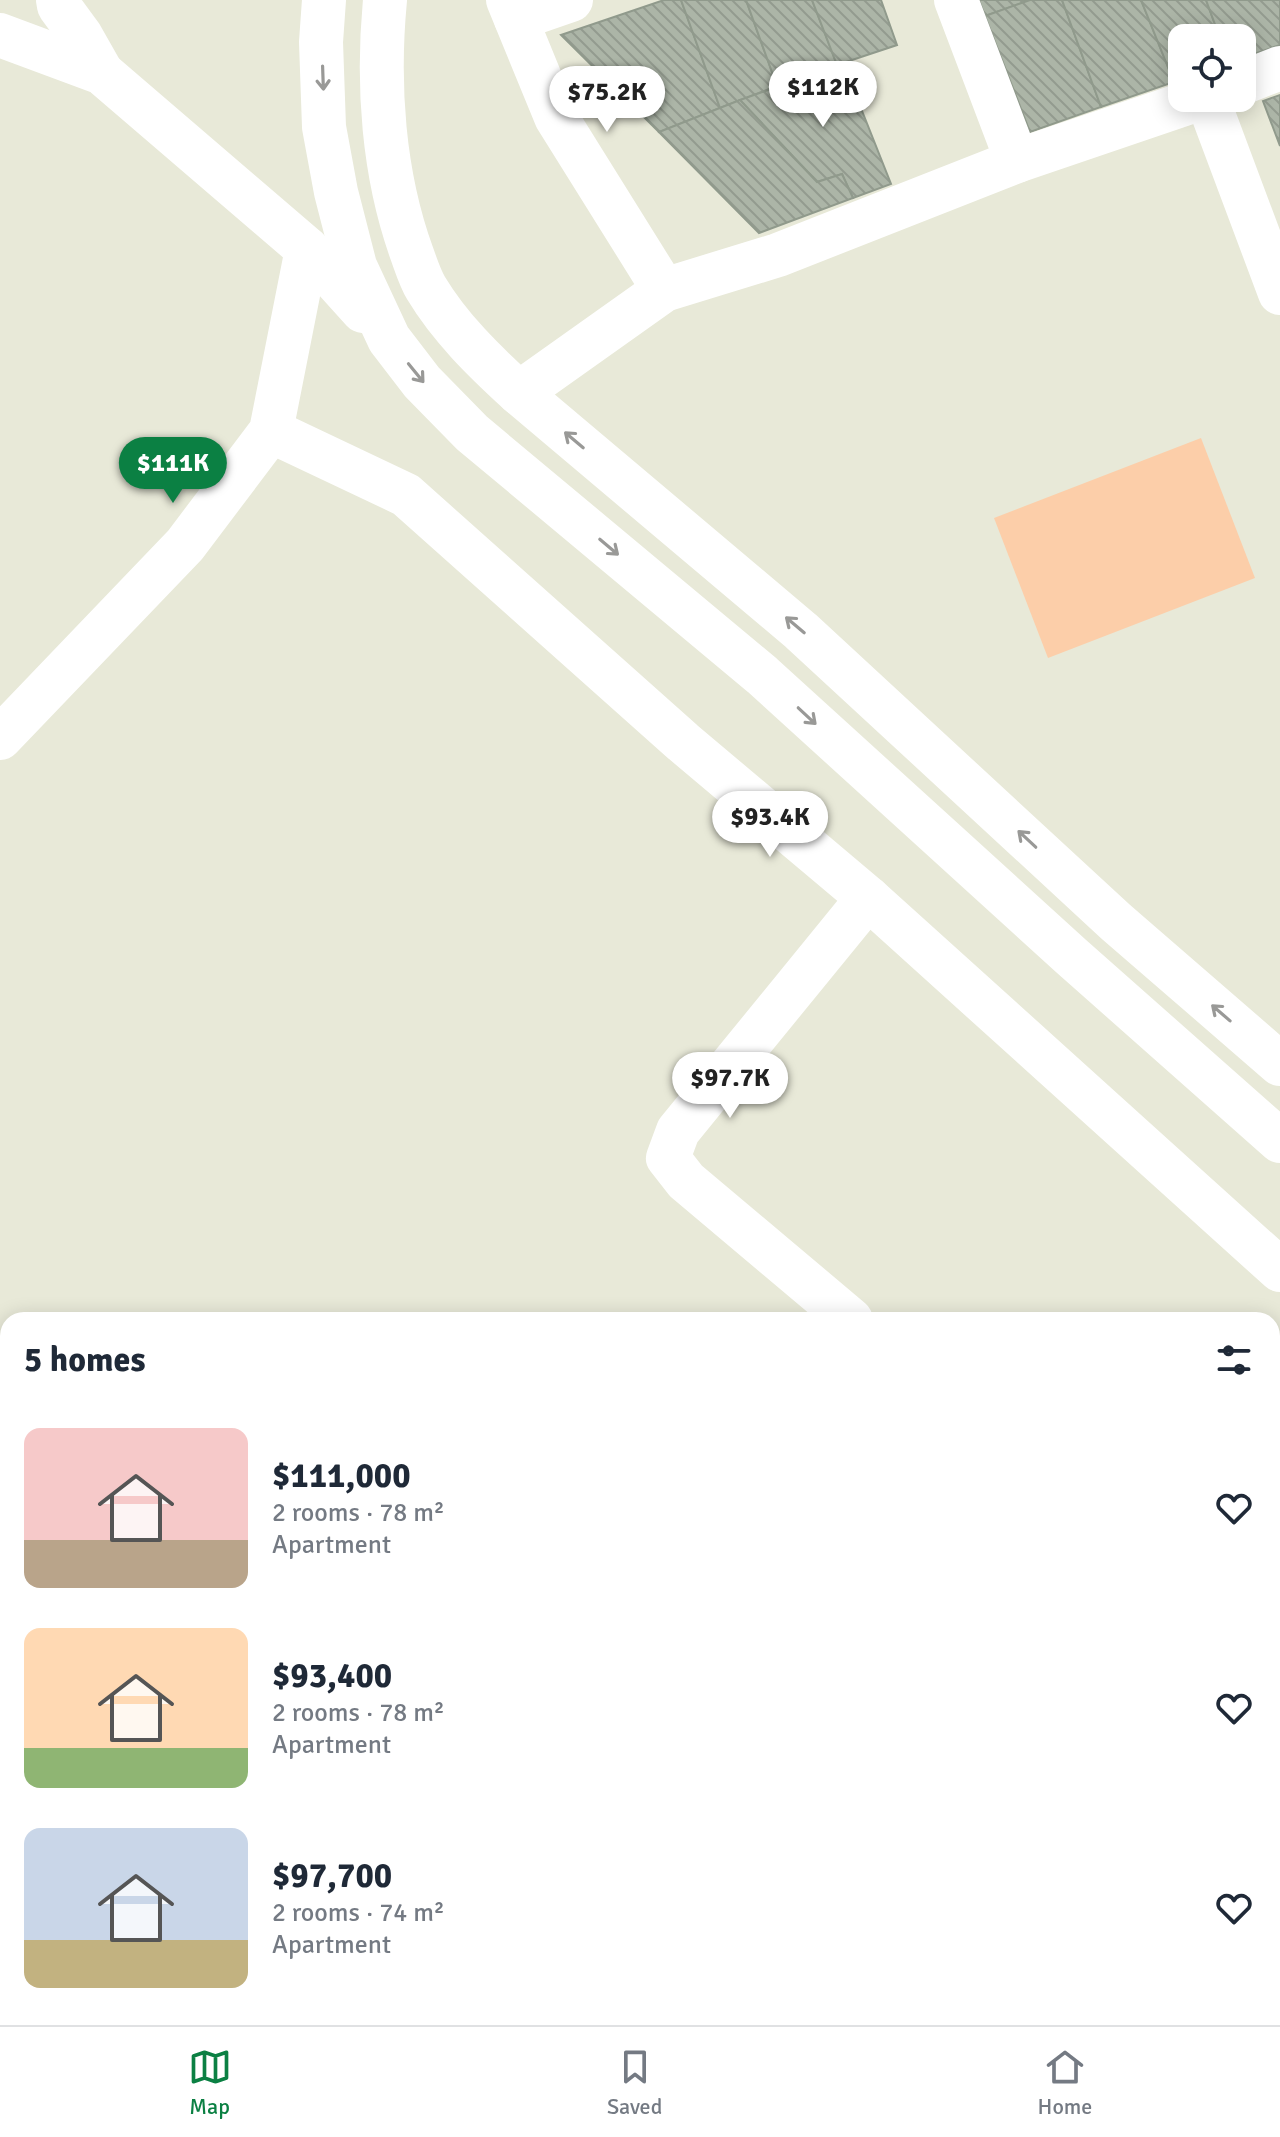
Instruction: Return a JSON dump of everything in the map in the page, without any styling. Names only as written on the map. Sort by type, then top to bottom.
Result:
[{"type":"main road","points":[[58,0],[102,73],[307,249],[389,339],[422,382],[472,433],[762,675],[1280,1141]]},
{"type":"main road","points":[[324,0],[321,42],[324,127],[336,192],[355,266],[389,339]]},
{"type":"main road","points":[[385,0],[382,89],[388,157],[403,229],[424,286],[454,327],[483,360],[519,393],[801,631],[1116,922],[1280,1064]]},
{"type":"main road","points":[[571,0],[512,9],[556,117],[664,290]]},
{"type":"main road","points":[[956,0],[1017,161]]},
{"type":"main road","points":[[0,35],[102,73]]},
{"type":"main road","points":[[1256,77],[1280,68]]},
{"type":"main road","points":[[519,393],[664,290],[778,255],[1017,161],[1168,110]]},
{"type":"main road","points":[[1210,112],[1280,293]]},
{"type":"main road","points":[[0,738],[185,545],[271,431],[307,249]]},
{"type":"main road","points":[[271,431],[406,495],[683,742],[868,898],[1280,1270]]},
{"type":"main road","points":[[842,1312],[686,1181],[668,1158],[678,1131],[868,898]]},
{"type":"shaded area","points":[[1201,438],[1255,578],[1048,658],[994,518]]},
{"type":"building","points":[[664,0],[681,0],[720,108],[659,132],[561,35]]},
{"type":"building","points":[[681,0],[746,0],[777,86],[720,108]]},
{"type":"building","points":[[746,0],[812,0],[837,65],[777,86]]},
{"type":"building","points":[[812,0],[881,0],[897,45],[837,65]]},
{"type":"building","points":[[979,0],[1030,0],[985,16]]},
{"type":"building","points":[[1030,0],[1062,0],[1101,107],[1030,132],[985,16]]},
{"type":"building","points":[[1062,0],[1141,0],[1168,67],[1168,84],[1101,107]]},
{"type":"building","points":[[1141,0],[1206,0],[1215,24],[1168,24],[1168,67]]},
{"type":"building","points":[[1206,0],[1280,0],[1280,45],[1256,53],[1256,24],[1215,24]]},
{"type":"building","points":[[843,63],[891,184],[853,198],[842,174],[817,182],[740,100]]},
{"type":"building","points":[[1280,95],[1280,146],[1263,101]]},
{"type":"building","points":[[740,100],[817,182],[842,174],[853,198],[759,233],[659,132]]}]
